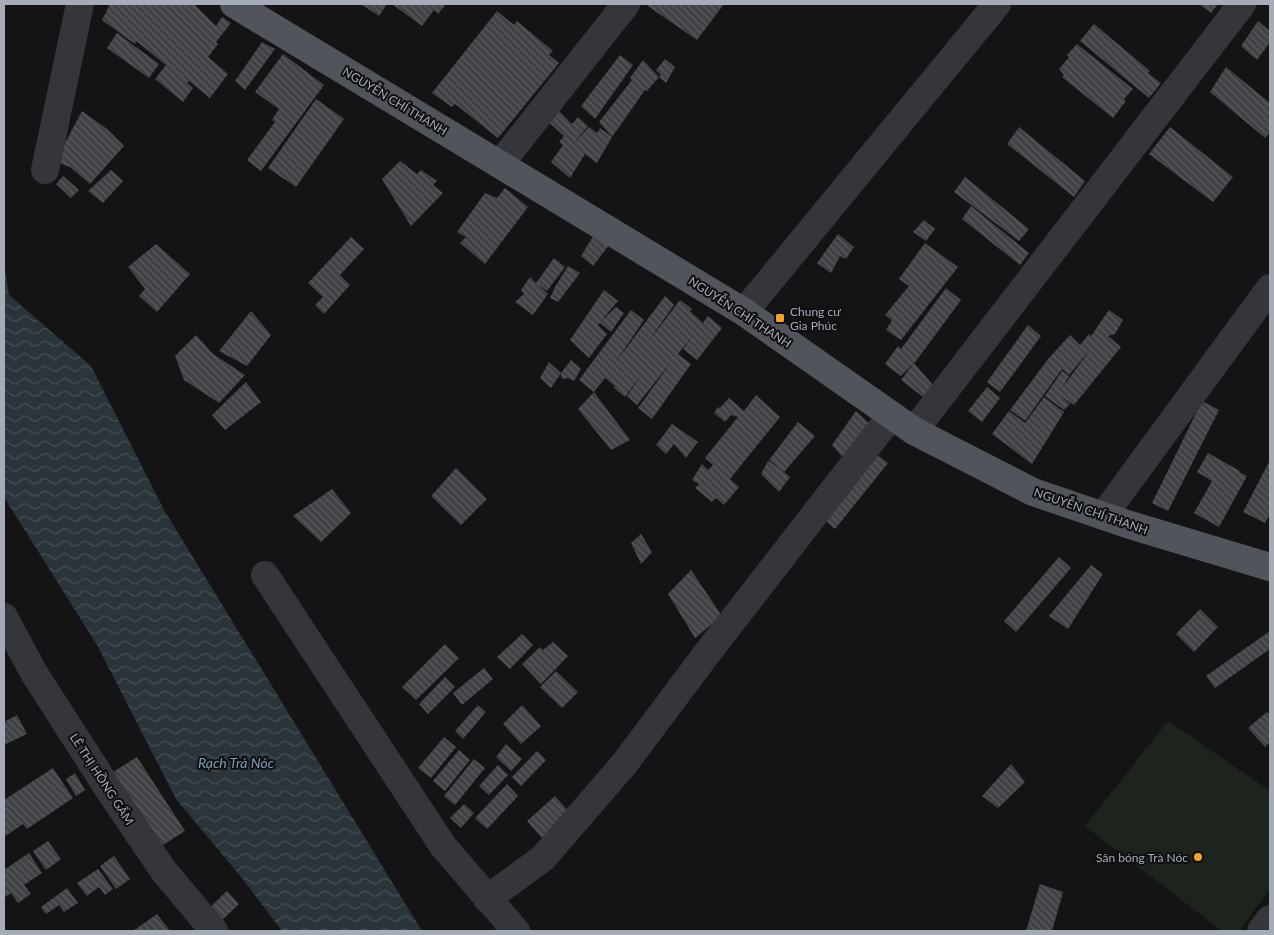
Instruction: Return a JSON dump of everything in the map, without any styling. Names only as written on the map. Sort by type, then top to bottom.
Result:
[{"type":"main road","name":"NGUYỄN CHÍ THANH","points":[[234,4],[744,312],[914,431],[1033,492],[1103,516],[1270,567]]},
{"type":"street","points":[[45,170],[80,4]]},
{"type":"street","points":[[500,164],[626,4]]},
{"type":"street","points":[[744,312],[997,4]]},
{"type":"street","points":[[914,431],[1242,4]]},
{"type":"street","points":[[1103,516],[1270,288]]},
{"type":"street","points":[[487,899],[543,858],[625,763],[705,656],[891,416]]},
{"type":"street","points":[[265,575],[443,846],[516,931]]},
{"type":"street","name":"LÊ THỊ HỒNG GẤM","points":[[4,617],[34,674],[109,790],[163,870],[214,931]]},
{"type":"street","points":[[1261,931],[1270,919]]},
{"type":"shaded area","name":"Sân bóng Trà Nóc","points":[[1168,721],[1270,791],[1270,889],[1239,931],[1222,931],[1085,826]]},
{"type":"water","name":"Rạch Trà Nóc","points":[[4,262],[9,295],[91,366],[164,510],[422,931],[282,931],[242,878],[176,799],[97,645],[4,497]]},
{"type":"building","points":[[110,4],[194,4],[216,26],[222,17],[231,23],[216,42],[218,44],[208,57],[228,74],[210,98],[189,81],[187,83],[193,88],[183,102],[155,79],[166,65],[136,41],[135,44],[102,20]]},
{"type":"building","points":[[361,4],[387,4],[379,16]]},
{"type":"building","points":[[392,4],[446,4],[438,14],[434,10],[422,26]]},
{"type":"building","points":[[645,4],[724,4],[697,40]]},
{"type":"building","points":[[1199,4],[1218,4],[1211,13]]},
{"type":"building","points":[[497,11],[514,25],[517,21],[553,51],[549,55],[559,63],[498,138],[455,104],[452,107],[432,93]]},
{"type":"building","points":[[1258,21],[1270,31],[1270,42],[1257,60],[1241,46]]},
{"type":"building","points":[[1094,24],[1150,71],[1148,73],[1161,83],[1149,98],[1080,41]]},
{"type":"building","points":[[117,33],[159,64],[149,78],[107,48]]},
{"type":"building","points":[[262,42],[275,49],[245,90],[235,81]]},
{"type":"building","points":[[1077,44],[1133,89],[1124,99],[1126,101],[1113,118],[1062,77],[1064,75],[1059,69],[1069,57],[1067,55]]},
{"type":"building","points":[[283,54],[324,85],[261,171],[247,160],[275,122],[272,120],[279,109],[255,92]]},
{"type":"building","points":[[620,55],[633,65],[595,119],[581,106]]},
{"type":"building","points":[[665,59],[675,67],[666,83],[659,77],[661,75],[656,70]]},
{"type":"building","points":[[643,60],[659,77],[647,91],[645,90],[612,137],[599,122],[632,80],[630,78]]},
{"type":"building","points":[[1226,67],[1270,103],[1270,132],[1265,138],[1210,92]]},
{"type":"building","points":[[316,99],[344,119],[296,187],[268,168]]},
{"type":"building","points":[[557,109],[572,124],[578,117],[588,126],[573,144],[589,127],[597,133],[600,128],[612,137],[597,163],[585,154],[570,178],[551,162],[563,145],[559,142],[564,136],[545,119]]},
{"type":"building","points":[[82,111],[107,129],[124,146],[90,184],[70,167],[55,162]]},
{"type":"building","points":[[1019,127],[1085,181],[1074,197],[1007,144]]},
{"type":"building","points":[[1170,127],[1233,177],[1213,202],[1149,154]]},
{"type":"building","points":[[400,161],[417,174],[421,170],[437,181],[433,185],[443,193],[411,226],[382,179]]},
{"type":"building","points":[[111,170],[123,181],[103,203],[88,191]]},
{"type":"building","points":[[63,176],[79,190],[71,198],[56,184]]},
{"type":"building","points":[[965,177],[1029,229],[1019,241],[954,192]]},
{"type":"building","points":[[505,188],[528,207],[485,264],[460,243],[466,237],[457,232],[485,193],[497,198]]},
{"type":"building","points":[[971,206],[1029,253],[1020,265],[962,219]]},
{"type":"building","points":[[924,220],[935,229],[926,241],[913,232]]},
{"type":"building","points":[[595,233],[609,245],[593,266],[581,256]]},
{"type":"building","points":[[838,234],[854,247],[846,259],[840,256],[831,273],[817,263]]},
{"type":"building","points":[[351,237],[364,249],[340,275],[350,285],[324,314],[315,305],[323,297],[308,283]]},
{"type":"building","points":[[925,243],[958,267],[901,340],[886,330],[892,320],[885,315],[909,286],[899,279]]},
{"type":"building","points":[[156,244],[190,274],[157,312],[139,296],[145,289],[128,267]]},
{"type":"building","points":[[554,258],[565,267],[547,291],[538,284],[548,294],[533,315],[515,302],[524,294],[521,290],[530,277],[536,283]]},
{"type":"building","points":[[568,266],[580,273],[558,302],[550,298]]},
{"type":"building","points":[[946,288],[961,300],[916,361],[901,376],[885,364],[898,346],[901,349]]},
{"type":"building","points":[[604,290],[618,301],[601,321],[616,307],[624,313],[611,332],[600,323],[598,325],[607,334],[589,358],[570,340]]},
{"type":"building","points":[[665,296],[674,305],[648,342],[680,300],[692,309],[690,311],[703,323],[708,316],[722,328],[697,360],[683,349],[693,335],[678,354],[691,364],[652,419],[638,408],[672,361],[637,405],[627,396],[641,375],[625,397],[605,378],[594,392],[579,380],[631,310],[644,320],[615,363]]},
{"type":"building","points":[[1109,310],[1123,320],[1115,334],[1108,336],[1103,332],[1121,347],[1074,405],[1060,396],[1070,404],[1064,410],[1045,396],[1062,371],[1069,376],[1062,388],[1090,350],[1069,375],[1062,369],[1025,421],[1010,410],[1049,358],[1070,335],[1080,345],[1089,334],[1091,336]]},
{"type":"building","points":[[251,311],[271,335],[247,366],[219,351]]},
{"type":"building","points":[[1028,325],[1041,336],[1000,392],[987,382]]},
{"type":"building","points":[[196,335],[213,354],[245,375],[219,403],[184,380],[175,356]]},
{"type":"building","points":[[571,360],[581,369],[574,381],[561,377],[561,373]]},
{"type":"building","points":[[549,362],[561,373],[551,388],[540,378]]},
{"type":"building","points":[[914,363],[933,385],[923,397],[901,380]]},
{"type":"building","points":[[246,382],[261,402],[225,430],[212,415]]},
{"type":"building","points":[[987,387],[1000,398],[982,422],[968,411]]},
{"type":"building","points":[[594,392],[630,440],[611,450],[578,409]]},
{"type":"building","points":[[756,395],[780,417],[730,479],[739,487],[724,505],[716,498],[712,502],[695,488],[699,484],[692,480],[702,464],[708,470],[713,465],[705,458],[738,417],[731,415],[725,422],[714,413],[729,398],[744,411]]},
{"type":"building","points":[[1044,397],[1064,412],[1032,464],[992,434],[1009,411],[1025,423]]},
{"type":"building","points":[[1202,401],[1219,410],[1168,511],[1152,503]]},
{"type":"building","points":[[856,411],[872,426],[845,460],[832,445]]},
{"type":"building","points":[[798,422],[815,436],[784,472],[790,477],[779,492],[761,474],[768,461],[780,469],[769,460]]},
{"type":"building","points":[[672,424],[698,442],[686,458],[674,444],[666,454],[656,445]]},
{"type":"building","points":[[873,452],[888,463],[835,529],[821,517]]},
{"type":"building","points":[[1208,453],[1247,476],[1219,527],[1194,513],[1212,481],[1197,472]]},
{"type":"building","points":[[1270,460],[1270,514],[1265,523],[1243,512]]},
{"type":"building","points":[[456,468],[487,499],[461,525],[431,496]]},
{"type":"building","points":[[332,489],[351,513],[321,542],[293,516]]},
{"type":"building","points":[[641,534],[652,552],[641,564],[631,543]]},
{"type":"building","points":[[1059,557],[1071,568],[1016,632],[1004,621]]},
{"type":"building","points":[[1091,565],[1103,574],[1068,629],[1049,616]]},
{"type":"building","points":[[691,570],[722,616],[695,638],[668,594]]},
{"type":"building","points":[[1200,609],[1218,627],[1194,652],[1176,634]]},
{"type":"building","points":[[1270,631],[1270,649],[1215,688],[1206,676]]},
{"type":"building","points":[[522,634],[533,645],[510,669],[497,657]]},
{"type":"building","points":[[553,642],[568,656],[541,684],[522,664],[540,647],[543,650]]},
{"type":"building","points":[[445,644],[459,658],[416,700],[402,687]]},
{"type":"building","points":[[484,668],[493,679],[462,705],[453,693]]},
{"type":"building","points":[[556,671],[578,692],[562,708],[540,687]]},
{"type":"building","points":[[445,677],[455,687],[428,714],[419,704]]},
{"type":"building","points":[[478,705],[486,712],[463,739],[455,731]]},
{"type":"building","points":[[522,705],[541,726],[521,744],[503,724]]},
{"type":"building","points":[[1267,712],[1270,715],[1270,742],[1265,747],[1248,728]]},
{"type":"building","points":[[17,715],[27,734],[4,745],[4,722]]},
{"type":"building","points":[[444,737],[456,747],[431,778],[418,768]]},
{"type":"building","points":[[506,744],[522,759],[511,771],[496,757]]},
{"type":"building","points":[[459,750],[470,760],[445,791],[433,781]]},
{"type":"building","points":[[537,751],[546,760],[521,786],[512,777]]},
{"type":"building","points":[[137,757],[185,831],[152,852],[105,777]]},
{"type":"building","points":[[474,759],[485,768],[455,805],[444,796]]},
{"type":"building","points":[[1011,764],[1025,782],[998,808],[982,796]]},
{"type":"building","points":[[498,765],[508,775],[489,795],[479,786]]},
{"type":"building","points":[[53,768],[73,798],[27,829],[23,824],[4,837],[4,800]]},
{"type":"building","points":[[75,773],[85,790],[76,796],[66,779]]},
{"type":"building","points":[[507,784],[518,796],[487,829],[475,818]]},
{"type":"building","points":[[555,796],[584,829],[556,854],[527,821]]},
{"type":"building","points":[[464,804],[474,813],[461,828],[450,818]]},
{"type":"building","points":[[48,841],[61,859],[46,870],[33,851]]},
{"type":"building","points":[[29,853],[42,873],[24,885],[31,894],[18,903],[11,893],[4,898],[4,870]]},
{"type":"building","points":[[114,856],[130,879],[116,889],[100,866]]},
{"type":"building","points":[[98,869],[113,889],[105,895],[99,887],[87,896],[77,883]]},
{"type":"building","points":[[1040,884],[1063,892],[1052,931],[1026,931]]},
{"type":"building","points":[[67,888],[78,903],[64,912],[59,905],[46,914],[41,907]]},
{"type":"building","points":[[227,891],[239,904],[217,925],[205,912]]},
{"type":"building","points":[[157,914],[170,931],[133,931]]},
{"type":"place","name":"Chung cư Gia Phúc","points":[[780,318]]},
{"type":"place","name":"Sân bóng Trà Nóc","points":[[1198,857]]}]
